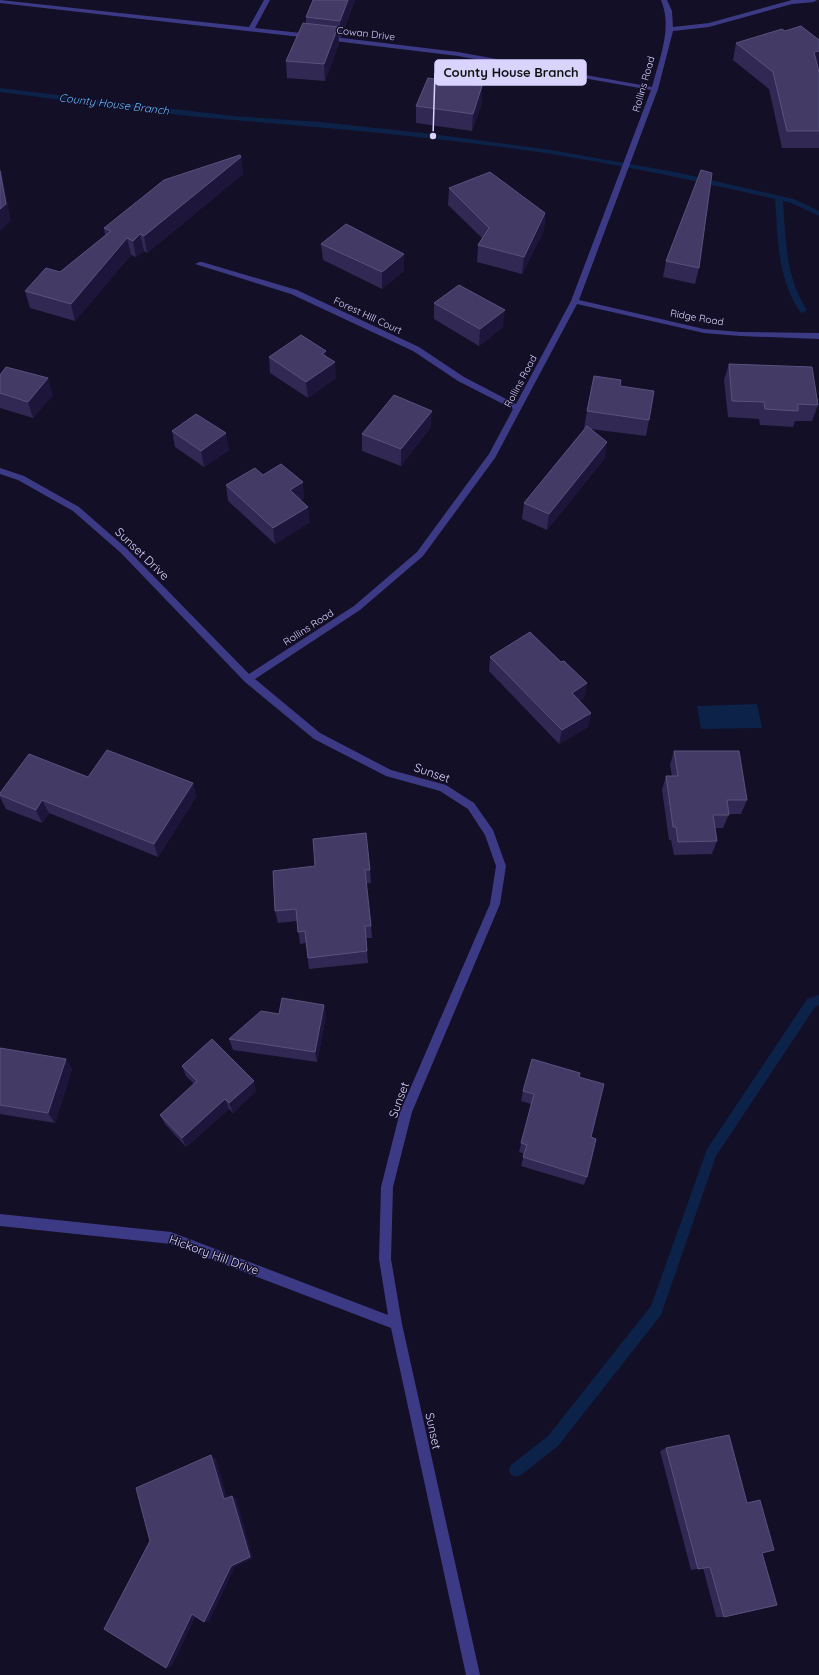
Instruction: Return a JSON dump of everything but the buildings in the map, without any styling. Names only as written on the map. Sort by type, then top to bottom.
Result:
[{"type":"street","points":[[250,29],[267,0]]},
{"type":"street","name":"Rollins Road","points":[[248,679],[357,608],[420,554],[492,456],[574,301],[632,155],[656,89],[670,29],[669,11],[664,0]]},
{"type":"street","points":[[670,29],[709,25],[792,2],[814,0]]},
{"type":"street","name":"Cowan Drive","points":[[0,1],[458,54],[656,89]]},
{"type":"street","name":"Forest Hill Court","points":[[199,264],[301,295],[416,349],[461,379],[518,408]]},
{"type":"street","name":"Ridge Road","points":[[574,301],[704,331],[740,334],[819,336]]},
{"type":"street","name":"Sunset Drive","points":[[0,472],[21,478],[76,509],[124,551],[248,679]]},
{"type":"street","name":"Sunset","points":[[248,679],[317,736],[389,773],[443,788],[472,806],[489,833],[501,866],[495,904],[406,1112],[387,1187],[385,1259],[396,1324],[473,1675]]},
{"type":"street","name":"Hickory Hill Drive","points":[[0,1220],[172,1238],[396,1324]]},
{"type":"water","points":[[757,704],[762,728],[701,729],[697,706]]},
{"type":"waterway","name":"County House Branch","points":[[0,90],[233,118],[320,124],[433,136],[551,152],[675,174],[794,201],[819,214]]},
{"type":"waterway","points":[[779,198],[783,261],[797,301],[803,310]]},
{"type":"waterway","points":[[516,1470],[553,1441],[656,1310],[711,1153],[811,1003],[819,1000]]},
{"type":"place","name":"County House Branch","points":[[433,136]]}]
